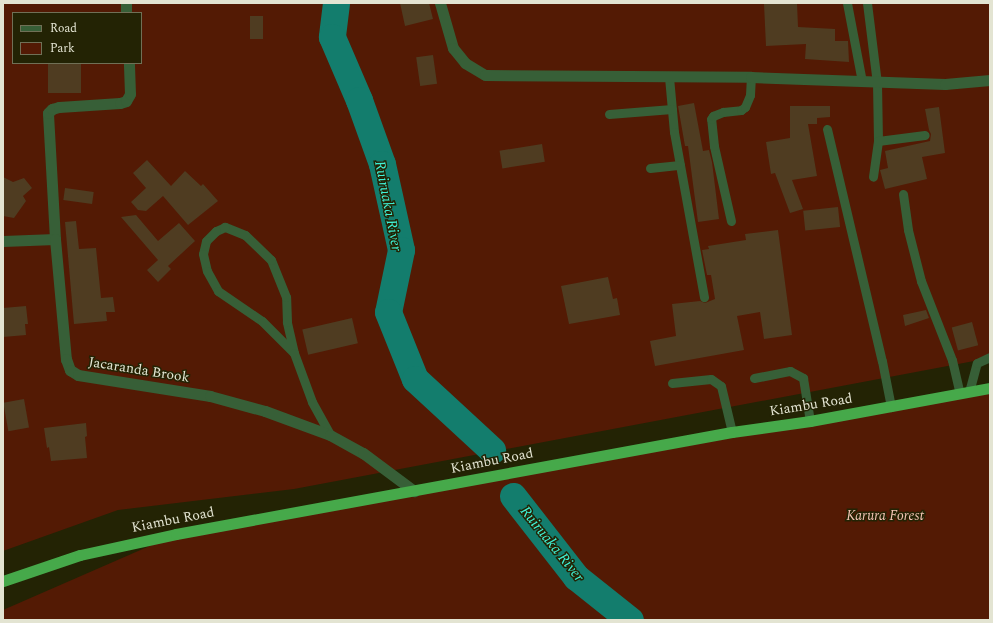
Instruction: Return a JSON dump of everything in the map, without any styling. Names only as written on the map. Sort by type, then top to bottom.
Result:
[{"type":"highway","name":"Kiambu Road","points":[[3,581],[80,555],[113,547],[732,432],[810,421],[990,388]]},
{"type":"street","points":[[440,3],[453,48],[465,63],[485,75],[751,77],[876,83],[945,84],[990,80]]},
{"type":"street","name":"Jacaranda Brook","points":[[129,64],[130,94],[126,101],[120,103],[59,107],[52,109],[48,113],[47,126],[55,239],[66,359],[70,370],[78,375],[91,378],[210,396],[265,411],[330,435],[363,453],[414,491]]},
{"type":"street","points":[[3,241],[55,239]]},
{"type":"lane","points":[[847,3],[862,82]]},
{"type":"lane","points":[[867,3],[876,83],[878,140],[873,177]]},
{"type":"lane","points":[[669,77],[680,166],[704,297]]},
{"type":"lane","points":[[731,221],[714,146],[711,119],[717,114],[741,110],[745,107],[750,95],[751,77]]},
{"type":"lane","points":[[609,114],[672,109]]},
{"type":"lane","points":[[827,129],[843,203],[882,361],[891,407]]},
{"type":"lane","points":[[878,140],[925,135]]},
{"type":"lane","points":[[650,168],[680,166]]},
{"type":"lane","points":[[903,194],[908,230],[921,281],[964,393]]},
{"type":"lane","points":[[294,353],[262,321],[218,291],[207,271],[203,254],[206,241],[216,231],[225,227],[245,235],[271,260],[286,297],[287,322],[294,353],[312,402],[330,435]]},
{"type":"lane","points":[[964,393],[977,364],[990,357]]},
{"type":"lane","points":[[754,378],[790,371],[803,378],[810,421]]},
{"type":"lane","points":[[672,383],[711,379],[721,386],[732,432]]},
{"type":"green space","points":[[3,3],[990,3],[990,358],[294,489],[118,510],[3,551]]},
{"type":"green space","name":"Karura Forest","points":[[990,392],[990,620],[3,620],[3,610],[168,538]]},
{"type":"building","points":[[400,3],[429,3],[433,19],[405,26]]},
{"type":"building","points":[[797,3],[798,27],[835,29],[835,41],[848,41],[849,62],[805,59],[806,44],[766,46],[764,4]]},
{"type":"building","points":[[250,16],[263,16],[263,39],[250,39]]},
{"type":"building","points":[[433,55],[437,84],[420,86],[416,57]]},
{"type":"building","points":[[48,64],[81,64],[81,93],[48,93]]},
{"type":"building","points":[[694,103],[703,151],[709,150],[712,162],[719,219],[698,222],[688,146],[685,146],[678,106]]},
{"type":"building","points":[[790,106],[830,106],[830,117],[817,118],[817,124],[808,124],[817,176],[792,180],[803,209],[790,213],[775,173],[771,174],[766,142],[790,138]]},
{"type":"building","points":[[939,107],[945,153],[922,157],[927,179],[885,189],[880,170],[888,168],[885,151],[930,141],[931,134],[925,109]]},
{"type":"building","points":[[542,144],[545,162],[502,169],[500,151]]},
{"type":"building","points":[[147,160],[171,186],[185,171],[201,186],[203,184],[218,201],[188,225],[163,196],[146,211],[138,210],[131,202],[146,188],[133,173]]},
{"type":"building","points":[[3,177],[13,182],[24,178],[32,188],[23,196],[26,201],[14,218],[3,216]]},
{"type":"building","points":[[65,188],[94,192],[92,204],[63,200]]},
{"type":"building","points":[[838,207],[840,227],[805,231],[803,211]]},
{"type":"building","points":[[136,215],[158,241],[179,223],[195,241],[168,266],[171,269],[158,282],[147,270],[158,260],[121,217]]},
{"type":"building","points":[[76,221],[79,249],[96,248],[101,298],[113,297],[115,312],[106,312],[107,321],[74,324],[65,222]]},
{"type":"building","points":[[778,230],[792,335],[764,339],[760,312],[737,316],[744,350],[655,366],[650,341],[676,336],[672,304],[700,301],[705,303],[715,299],[711,275],[707,275],[702,250],[709,249],[708,246],[746,240],[745,234]]},
{"type":"building","points":[[608,277],[613,299],[617,298],[620,315],[569,324],[561,286]]},
{"type":"building","points":[[26,306],[28,324],[25,324],[26,335],[3,337],[3,308]]},
{"type":"building","points":[[926,310],[929,318],[905,326],[903,315]]},
{"type":"building","points":[[352,318],[358,343],[308,355],[302,329]]},
{"type":"building","points":[[972,322],[978,345],[958,351],[952,327]]},
{"type":"building","points":[[24,399],[29,428],[8,431],[3,403]]},
{"type":"building","points":[[86,423],[87,436],[85,437],[87,458],[51,461],[49,447],[47,448],[44,428]]},
{"type":"waterway","name":"Ruiruaka River","points":[[336,3],[332,37],[359,100],[382,164],[401,250],[388,312],[415,379],[492,450]]},
{"type":"waterway","name":"Ruiruaka River","points":[[513,496],[576,577],[630,620]]}]
